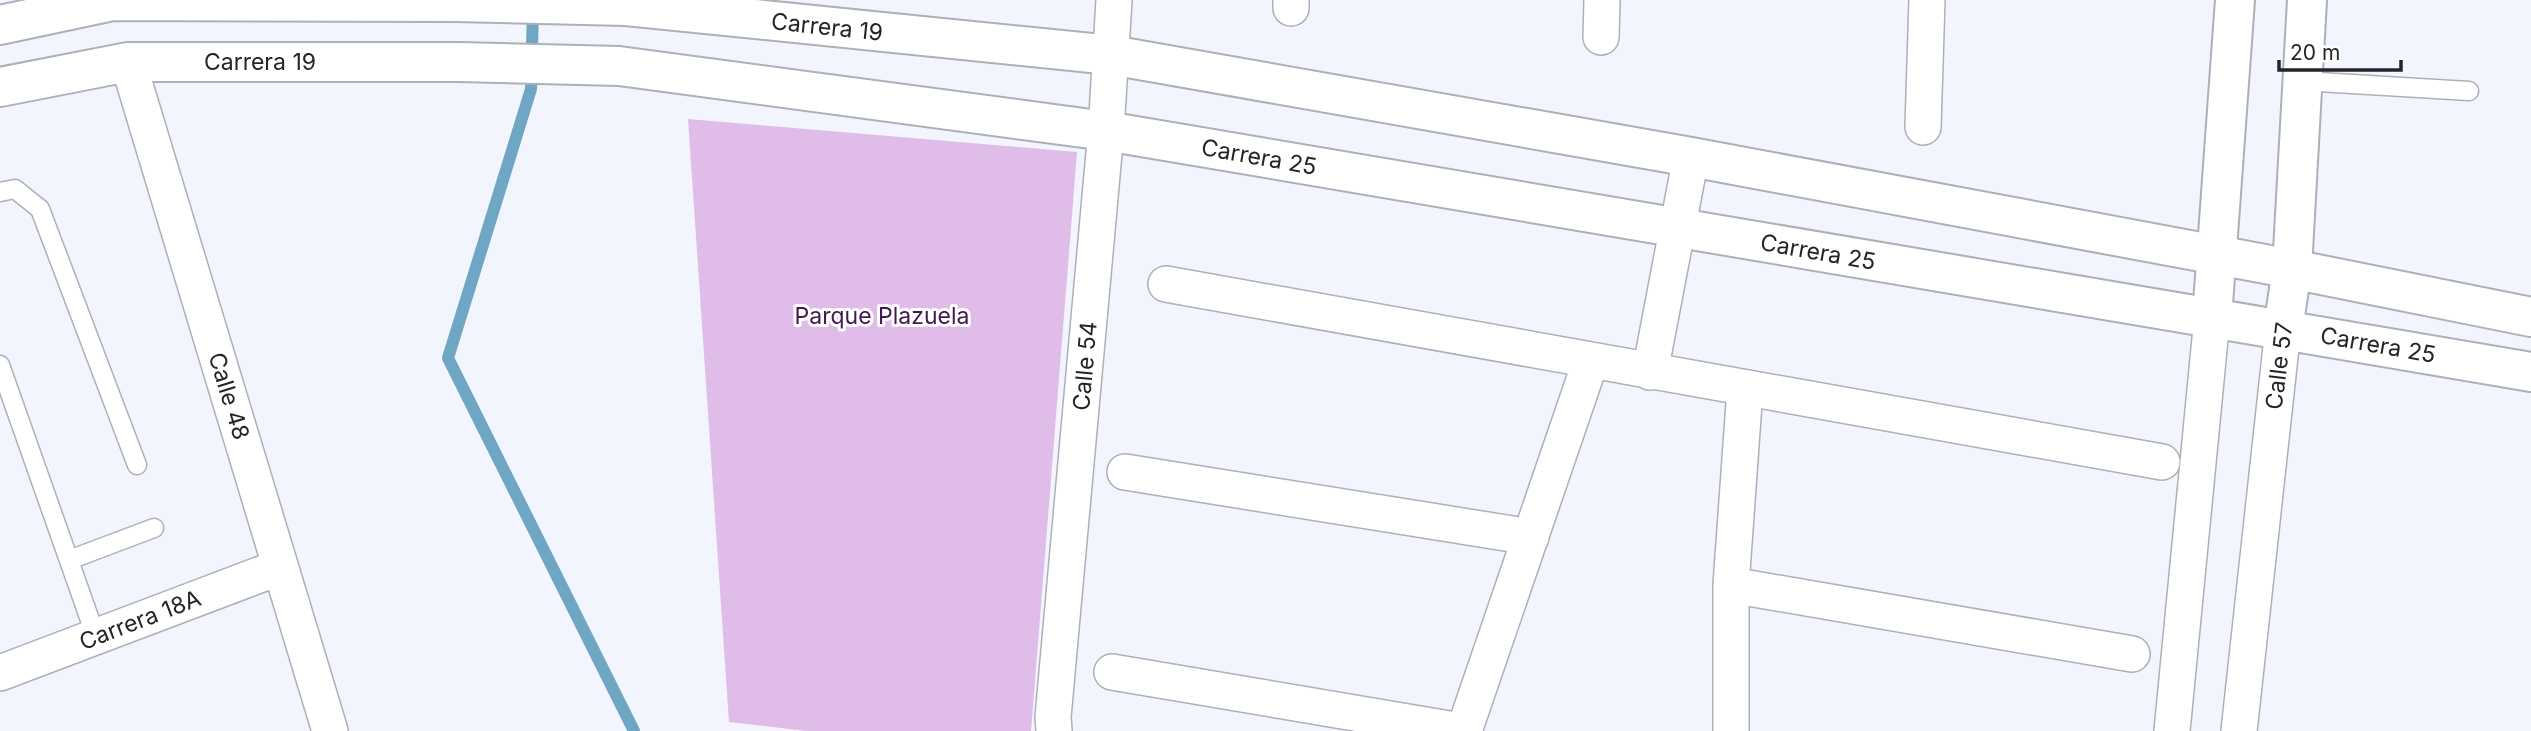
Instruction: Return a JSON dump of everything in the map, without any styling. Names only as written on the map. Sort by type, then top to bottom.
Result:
[{"type":"street","name":"Calle 54","points":[[1055,731],[1053,717],[1106,131],[1114,0]]},
{"type":"street","points":[[1601,37],[1602,0]]},
{"type":"street","points":[[1923,127],[1927,0]]},
{"type":"street","points":[[2172,731],[2212,318],[2235,0]]},
{"type":"street","name":"Calle 57","points":[[2239,731],[2283,329],[2292,269],[2307,0]]},
{"type":"street","name":"Carrera 19","points":[[0,25],[113,1],[454,2],[626,6],[1111,55]]},
{"type":"street","points":[[1111,55],[1691,157],[2292,269],[2531,317]]},
{"type":"street","name":"Carrera 19","points":[[0,87],[128,62],[458,62],[618,66],[1106,131]]},
{"type":"street","name":"Calle 48","points":[[128,62],[330,731]]},
{"type":"street","name":"Carrera 25","points":[[1106,131],[2531,372]]},
{"type":"street","points":[[1650,372],[1691,157]]},
{"type":"street","points":[[1166,284],[2162,462]]},
{"type":"street","points":[[1112,672],[1463,731],[1591,360]]},
{"type":"street","points":[[1731,731],[1731,585],[1745,389]]},
{"type":"street","points":[[1125,472],[1531,537]]},
{"type":"street","name":"Carrera 18A","points":[[0,673],[280,567]]},
{"type":"street","points":[[1731,585],[2132,654]]},
{"type":"lane","points":[[2302,81],[2469,91]]},
{"type":"lane","points":[[0,192],[15,189],[40,209],[137,465]]},
{"type":"lane","points":[[0,365],[96,637]]},
{"type":"lane","points":[[69,559],[154,528]]},
{"type":"green space","name":"Parque Plazuela","points":[[688,119],[1077,152],[1031,731],[806,731],[729,722]]},
{"type":"waterway","points":[[533,8],[531,89],[448,358],[634,731]]}]
